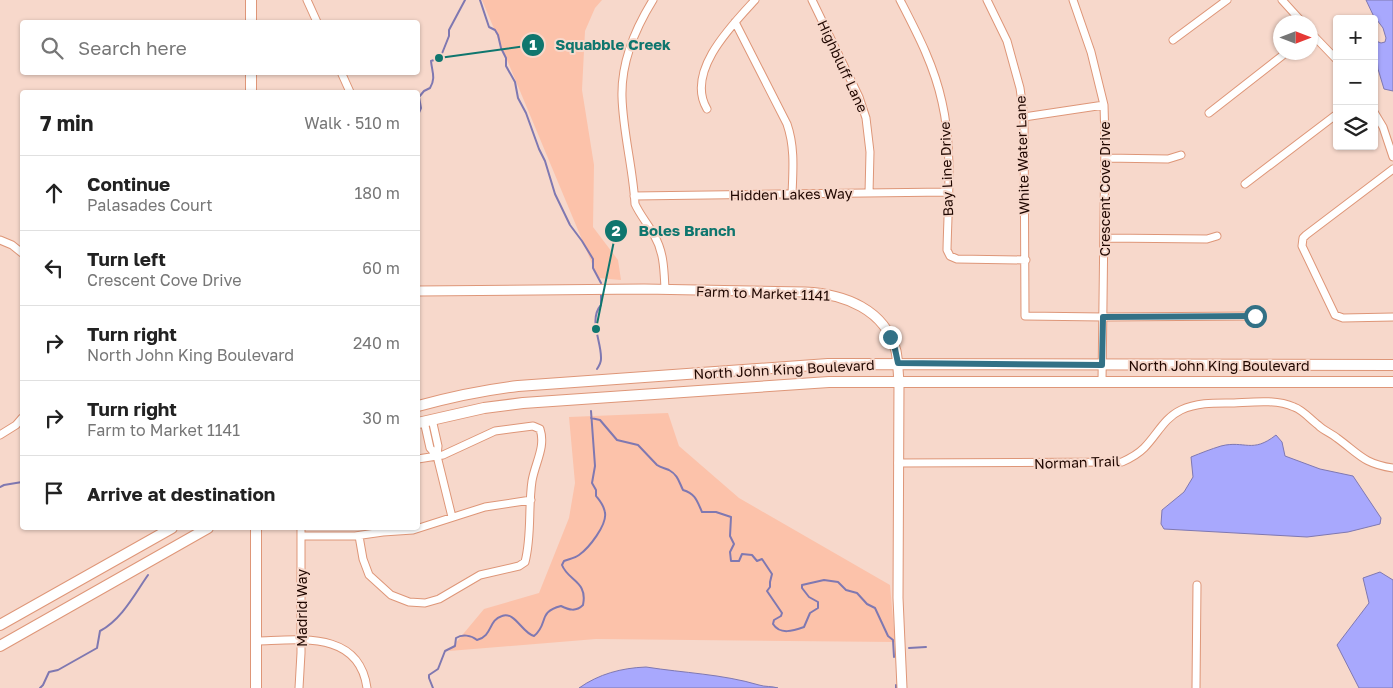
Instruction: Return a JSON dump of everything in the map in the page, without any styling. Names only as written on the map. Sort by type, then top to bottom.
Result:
[{"type":"main road","points":[[251,0],[251,20]]},
{"type":"main road","points":[[251,75],[252,90]]},
{"type":"main road","name":"North John King Boulevard","points":[[421,405],[482,390],[828,364],[1393,364]]},
{"type":"main road","points":[[642,378],[643,394]]},
{"type":"main road","name":"North John King Boulevard","points":[[426,421],[484,408],[523,403],[830,382],[1393,382]]},
{"type":"main road","points":[[421,405],[426,421]]},
{"type":"main road","points":[[0,625],[168,530]]},
{"type":"main road","points":[[0,646],[204,530]]},
{"type":"main road","points":[[256,530],[256,688]]},
{"type":"street","points":[[307,0],[316,20]]},
{"type":"street","points":[[653,0],[630,44],[624,71],[622,95],[635,204],[661,248],[664,267],[664,289]]},
{"type":"street","points":[[707,109],[702,100],[702,87],[711,54],[721,38],[755,0]]},
{"type":"street","name":"Highbluff Lane","points":[[812,0],[859,97],[866,118],[870,152],[869,193]]},
{"type":"street","name":"Bay Line Drive","points":[[900,0],[928,57],[943,102],[947,128],[947,250],[950,256],[957,259],[1026,260]]},
{"type":"street","name":"White Water Lane","points":[[987,0],[1007,41],[1020,88],[1024,117],[1025,316],[1103,317]]},
{"type":"street","name":"Crescent Cove Drive","points":[[1074,0],[1091,52],[1104,106],[1102,382]]},
{"type":"street","points":[[1173,40],[1227,0]]},
{"type":"street","points":[[1282,0],[1296,15]]},
{"type":"street","points":[[735,22],[787,124],[791,136],[793,147],[792,194]]},
{"type":"street","points":[[1318,40],[1333,56]]},
{"type":"street","points":[[1209,113],[1277,60]]},
{"type":"street","points":[[342,75],[349,90]]},
{"type":"street","points":[[1024,117],[1104,106]]},
{"type":"street","points":[[1245,184],[1333,117]]},
{"type":"street","points":[[1378,119],[1393,157]]},
{"type":"street","points":[[1105,158],[1168,159],[1181,155]]},
{"type":"street","points":[[1393,169],[1306,235],[1302,242],[1303,250],[1336,315],[1343,318],[1393,317]]},
{"type":"street","name":"Hidden Lakes Way","points":[[634,196],[948,192]]},
{"type":"street","points":[[1104,238],[1207,239],[1217,236]]},
{"type":"street","points":[[0,240],[12,244],[20,251]]},
{"type":"street","name":"Farm to Market 1141","points":[[420,291],[664,289],[805,292],[825,293],[845,298],[869,311],[890,337],[898,363],[898,598],[902,688]]},
{"type":"street","points":[[1103,317],[1255,316]]},
{"type":"street","name":"Norman Trail","points":[[898,463],[1122,462],[1135,456],[1145,447],[1158,428],[1183,409],[1207,403],[1262,402],[1283,403],[1296,407],[1324,430],[1336,436],[1362,459],[1393,468]]},
{"type":"street","points":[[0,435],[20,420]]},
{"type":"street","points":[[426,421],[430,448],[437,456],[452,516]]},
{"type":"street","points":[[359,536],[363,559],[369,575],[391,595],[409,602],[425,603],[439,599],[480,575],[522,565],[525,562],[532,481],[542,449],[540,429],[533,426],[494,431],[455,450],[420,460]]},
{"type":"street","points":[[420,528],[452,516],[485,507],[531,500]]},
{"type":"street","name":"Madrid Way","points":[[299,688],[302,640],[301,530]]},
{"type":"street","points":[[301,536],[359,536],[406,530]]},
{"type":"street","points":[[1196,688],[1197,585]]},
{"type":"street","points":[[256,641],[302,640],[333,643],[344,649],[356,661],[361,668],[367,688]]},
{"type":"shaded area","points":[[482,0],[602,0],[595,8],[585,31],[582,90],[594,165],[593,227],[618,260],[621,280],[598,278]]},
{"type":"shaded area","points":[[668,413],[679,446],[739,498],[890,585],[895,642],[596,639],[449,651],[484,609],[539,593],[569,518],[575,483],[569,417]]},
{"type":"water","points":[[1366,0],[1393,0],[1393,91],[1384,89],[1378,69],[1378,42],[1385,42],[1386,38],[1383,28],[1378,21],[1378,15],[1373,15]]},
{"type":"water","points":[[1276,435],[1282,442],[1285,456],[1320,469],[1353,476],[1381,518],[1380,524],[1348,532],[1307,537],[1164,529],[1161,524],[1162,510],[1184,492],[1193,477],[1191,457],[1221,446],[1261,444]]},
{"type":"water","points":[[1380,572],[1393,580],[1393,688],[1359,688],[1337,645],[1369,603],[1363,578]]},
{"type":"water","points":[[646,667],[717,676],[778,688],[579,688],[594,679],[611,673]]},
{"type":"waterway","points":[[420,96],[430,88],[433,81],[431,61],[441,56],[449,36],[449,30],[465,0]]},
{"type":"waterway","points":[[480,0],[489,27],[495,30],[498,35],[506,58],[506,66],[515,82],[518,98],[545,161],[555,194],[570,225],[593,259],[593,268],[601,283]]},
{"type":"waterway","points":[[420,102],[420,110]]},
{"type":"waterway","points":[[597,369],[601,359],[601,352],[596,317],[601,305],[601,295]]},
{"type":"waterway","points":[[433,688],[429,675],[438,669],[445,651],[455,646],[456,638],[464,636],[477,640],[482,638],[486,635],[494,621],[507,615],[515,619],[526,631],[534,636],[549,612],[561,606],[572,610],[578,609],[583,605],[583,591],[562,565],[564,561],[577,556],[588,547],[600,530],[605,518],[604,508],[596,496],[596,490],[592,483],[595,466],[591,411]]},
{"type":"waterway","points":[[591,418],[600,420],[617,440],[638,445],[657,465],[672,472],[683,490],[696,498],[702,512],[716,512],[731,517],[730,536],[734,544],[730,552],[731,561],[739,561],[742,554],[752,555],[757,561],[762,559],[772,574],[770,587],[767,591],[782,613],[781,616],[774,620],[773,624],[779,630],[796,630],[804,627],[810,613],[818,608],[818,602],[809,597],[802,588],[802,585],[824,580],[838,582],[846,590],[857,593],[867,604],[875,608],[888,636],[893,640],[894,657]]},
{"type":"waterway","points":[[0,487],[20,482]]},
{"type":"waterway","points":[[40,688],[49,672],[58,670],[97,648],[100,631],[115,620],[148,575]]},
{"type":"waterway","points":[[909,648],[926,647]]},
{"type":"place","name":"Squabble Creek","points":[[439,58]]},
{"type":"place","name":"Boles Branch","points":[[596,329]]},
{"type":"route","points":[[890,337],[898,363],[1102,365],[1103,317],[1255,316]]}]
